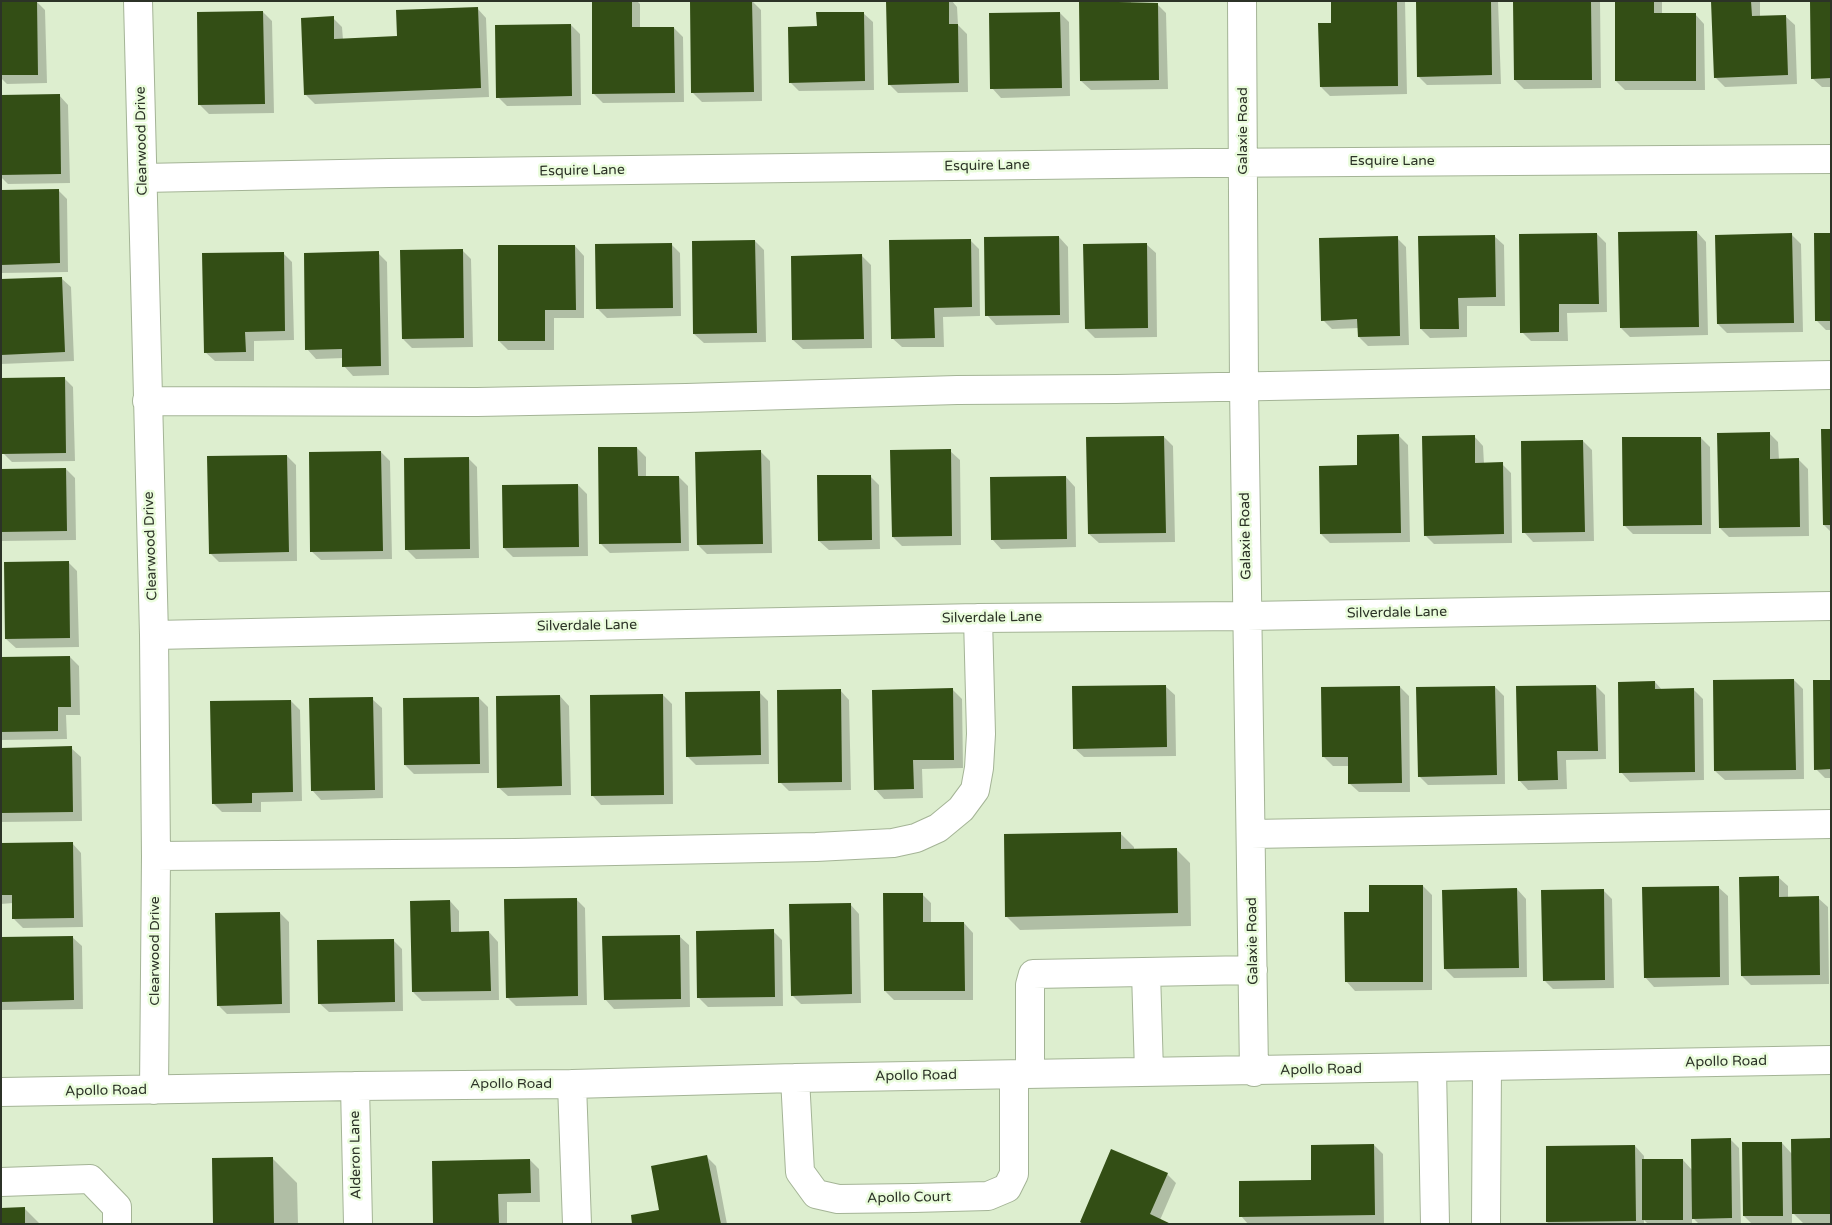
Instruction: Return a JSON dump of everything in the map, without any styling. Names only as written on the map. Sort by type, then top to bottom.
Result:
[{"type":"street","name":"Clearwood Drive","points":[[138,1],[154,635],[156,856],[154,1090]]},
{"type":"street","name":"Galaxie Road","points":[[1242,1],[1244,387],[1254,1072]]},
{"type":"street","name":"Esquire Lane","points":[[143,178],[379,173],[1242,163],[1831,159]]},
{"type":"street","points":[[147,401],[478,402],[957,390],[1244,387],[1831,375]]},
{"type":"street","name":"Silverdale Lane","points":[[154,635],[978,618],[1247,616],[1831,606]]},
{"type":"street","points":[[156,856],[515,853],[816,847],[893,843],[916,838],[938,828],[961,809],[975,790],[979,768],[981,734],[978,618]]},
{"type":"street","points":[[1251,834],[1831,824]]},
{"type":"street","points":[[1149,1072],[1146,972],[1253,970]]},
{"type":"street","name":"Apollo Court","points":[[795,1078],[800,1172],[816,1194],[838,1199],[988,1196],[1007,1188],[1014,1174],[1030,985],[1033,974],[1146,972]]},
{"type":"street","name":"Apollo Road","points":[[1,1092],[572,1084],[795,1078],[1254,1072],[1831,1060]]},
{"type":"street","points":[[1486,1224],[1487,1067]]},
{"type":"street","points":[[1432,1068],[1435,1224]]},
{"type":"street","points":[[572,1084],[577,1224]]},
{"type":"street","name":"Alderon Lane","points":[[355,1086],[358,1224]]},
{"type":"street","points":[[1,1182],[90,1179],[117,1207],[117,1224]]},
{"type":"building","points":[[1,1],[37,1],[38,75],[1,75]]},
{"type":"building","points":[[592,1],[632,1],[632,27],[674,27],[675,93],[592,94]]},
{"type":"building","points":[[690,1],[752,1],[754,92],[691,93]]},
{"type":"building","points":[[886,1],[949,1],[949,24],[958,24],[959,83],[888,85]]},
{"type":"building","points":[[1079,1],[1158,3],[1159,80],[1080,81]]},
{"type":"building","points":[[1331,1],[1397,1],[1398,86],[1320,87],[1318,23],[1331,23]]},
{"type":"building","points":[[1416,1],[1491,1],[1492,75],[1417,77]]},
{"type":"building","points":[[1513,1],[1591,1],[1592,80],[1514,80]]},
{"type":"building","points":[[1615,1],[1654,1],[1654,13],[1696,13],[1696,81],[1615,81]]},
{"type":"building","points":[[1711,1],[1751,1],[1752,16],[1786,15],[1788,75],[1714,78]]},
{"type":"building","points":[[1810,1],[1831,1],[1831,78],[1811,79]]},
{"type":"building","points":[[478,7],[481,88],[304,95],[301,18],[334,16],[334,39],[397,36],[396,10]]},
{"type":"building","points":[[263,11],[265,104],[198,105],[197,12]]},
{"type":"building","points":[[816,12],[864,12],[865,81],[789,83],[788,27],[817,26]]},
{"type":"building","points":[[1060,12],[1062,88],[990,89],[989,13]]},
{"type":"building","points":[[571,24],[572,96],[496,98],[495,25]]},
{"type":"building","points":[[60,94],[61,174],[1,175],[1,95]]},
{"type":"building","points":[[59,189],[60,263],[1,265],[1,190]]},
{"type":"building","points":[[1697,231],[1699,327],[1620,328],[1618,232]]},
{"type":"building","points":[[1597,233],[1599,304],[1559,304],[1559,332],[1520,333],[1519,234]]},
{"type":"building","points":[[1792,233],[1794,323],[1717,324],[1715,235]]},
{"type":"building","points":[[1814,233],[1831,233],[1831,321],[1815,321]]},
{"type":"building","points":[[1495,235],[1496,297],[1458,298],[1459,329],[1420,329],[1418,236]]},
{"type":"building","points":[[1059,236],[1060,315],[985,316],[984,237]]},
{"type":"building","points":[[1398,236],[1400,336],[1358,337],[1357,319],[1321,321],[1319,238]]},
{"type":"building","points":[[971,239],[972,307],[934,308],[935,338],[891,339],[889,240]]},
{"type":"building","points":[[755,240],[757,333],[693,334],[692,241]]},
{"type":"building","points":[[672,243],[673,308],[596,309],[595,244]]},
{"type":"building","points":[[1147,243],[1148,328],[1085,329],[1083,244]]},
{"type":"building","points":[[498,245],[575,245],[576,310],[545,310],[545,341],[498,341]]},
{"type":"building","points":[[463,249],[464,338],[402,339],[400,250]]},
{"type":"building","points":[[379,251],[381,366],[342,367],[342,349],[305,350],[304,253]]},
{"type":"building","points":[[284,252],[285,331],[245,332],[246,352],[204,353],[202,253]]},
{"type":"building","points":[[862,254],[864,339],[792,340],[791,256]]},
{"type":"building","points":[[62,277],[65,352],[1,355],[1,279]]},
{"type":"building","points":[[65,377],[66,453],[2,454],[1,378]]},
{"type":"building","points":[[1821,429],[1831,429],[1831,525],[1823,525]]},
{"type":"building","points":[[1770,432],[1770,459],[1799,458],[1800,527],[1719,528],[1717,433]]},
{"type":"building","points":[[1399,434],[1401,533],[1320,534],[1319,466],[1357,465],[1357,435]]},
{"type":"building","points":[[1475,435],[1475,463],[1503,462],[1504,534],[1424,536],[1422,436]]},
{"type":"building","points":[[1164,436],[1166,533],[1088,534],[1086,437]]},
{"type":"building","points":[[1622,437],[1701,437],[1702,525],[1623,526]]},
{"type":"building","points":[[1583,440],[1585,532],[1522,533],[1521,441]]},
{"type":"building","points":[[598,447],[637,447],[638,476],[679,476],[681,543],[599,544]]},
{"type":"building","points":[[951,449],[952,536],[892,537],[890,450]]},
{"type":"building","points":[[761,450],[763,544],[697,545],[695,452]]},
{"type":"building","points":[[381,451],[383,551],[310,552],[309,452]]},
{"type":"building","points":[[287,455],[289,552],[209,554],[207,456]]},
{"type":"building","points":[[469,457],[470,549],[405,550],[404,458]]},
{"type":"building","points":[[66,468],[67,531],[1,532],[1,469]]},
{"type":"building","points":[[817,475],[871,475],[872,540],[818,541]]},
{"type":"building","points":[[1066,476],[1067,539],[991,540],[990,477]]},
{"type":"building","points":[[578,484],[579,547],[503,548],[502,485]]},
{"type":"building","points":[[69,561],[70,638],[5,639],[4,562]]},
{"type":"building","points":[[70,656],[71,707],[58,707],[58,731],[1,732],[1,657]]},
{"type":"building","points":[[1794,679],[1796,770],[1714,771],[1713,680]]},
{"type":"building","points":[[1813,680],[1831,680],[1831,769],[1814,770]]},
{"type":"building","points":[[1655,681],[1655,689],[1694,688],[1695,772],[1619,773],[1618,682]]},
{"type":"building","points":[[1166,685],[1167,747],[1073,749],[1072,686]]},
{"type":"building","points":[[1596,685],[1598,751],[1557,751],[1558,780],[1518,781],[1516,686]]},
{"type":"building","points":[[1400,686],[1402,783],[1348,784],[1348,757],[1322,757],[1321,687]]},
{"type":"building","points":[[1495,686],[1497,775],[1418,777],[1416,687]]},
{"type":"building","points":[[953,688],[954,760],[913,760],[914,789],[874,790],[872,690]]},
{"type":"building","points":[[841,689],[842,782],[778,783],[777,690]]},
{"type":"building","points":[[760,691],[761,755],[686,757],[685,692]]},
{"type":"building","points":[[663,694],[664,795],[591,796],[590,695]]},
{"type":"building","points":[[560,695],[562,786],[497,788],[496,696]]},
{"type":"building","points":[[373,697],[375,790],[311,791],[309,698]]},
{"type":"building","points":[[479,697],[480,764],[404,765],[403,698]]},
{"type":"building","points":[[291,700],[293,792],[252,793],[252,803],[212,804],[210,701]]},
{"type":"building","points":[[72,746],[73,812],[1,813],[1,748]]},
{"type":"building","points":[[1121,832],[1121,849],[1177,848],[1178,913],[1005,917],[1004,834]]},
{"type":"building","points":[[73,842],[74,918],[12,919],[12,895],[1,895],[1,843]]},
{"type":"building","points":[[1779,876],[1779,897],[1819,896],[1820,975],[1741,976],[1739,877]]},
{"type":"building","points":[[1369,885],[1423,885],[1423,982],[1345,982],[1344,912],[1369,912]]},
{"type":"building","points":[[1719,886],[1720,977],[1644,978],[1642,887]]},
{"type":"building","points":[[1517,888],[1519,968],[1444,969],[1442,890]]},
{"type":"building","points":[[1604,889],[1605,980],[1543,981],[1541,890]]},
{"type":"building","points":[[883,893],[923,893],[923,922],[964,922],[965,991],[884,991]]},
{"type":"building","points":[[577,898],[578,996],[506,998],[504,899]]},
{"type":"building","points":[[450,900],[451,932],[489,931],[491,991],[412,992],[410,901]]},
{"type":"building","points":[[851,903],[852,994],[791,996],[789,904]]},
{"type":"building","points":[[280,912],[282,1004],[217,1006],[215,913]]},
{"type":"building","points":[[774,929],[775,997],[697,998],[696,931]]},
{"type":"building","points":[[680,935],[681,999],[604,1000],[602,936]]},
{"type":"building","points":[[73,936],[74,1000],[1,1002],[1,937]]},
{"type":"building","points":[[394,939],[395,1002],[318,1004],[317,940]]},
{"type":"building","points":[[1731,1138],[1732,1218],[1692,1219],[1691,1139]]},
{"type":"building","points":[[1831,1138],[1831,1214],[1792,1214],[1791,1139]]},
{"type":"building","points":[[1742,1142],[1782,1142],[1783,1216],[1743,1216]]},
{"type":"building","points":[[1374,1144],[1375,1215],[1239,1217],[1239,1181],[1311,1180],[1311,1145]]},
{"type":"building","points":[[1635,1145],[1636,1221],[1546,1222],[1546,1146]]},
{"type":"building","points":[[1111,1149],[1168,1173],[1150,1214],[1171,1224],[1083,1224],[1080,1222]]},
{"type":"building","points":[[707,1155],[721,1224],[632,1224],[631,1215],[659,1210],[651,1166]]},
{"type":"building","points":[[273,1157],[274,1224],[213,1224],[212,1158]]},
{"type":"building","points":[[530,1159],[531,1193],[498,1194],[499,1224],[433,1224],[432,1161]]},
{"type":"building","points":[[1642,1159],[1683,1159],[1683,1220],[1642,1220]]},
{"type":"building","points":[[25,1207],[25,1224],[1,1224],[1,1208]]}]
